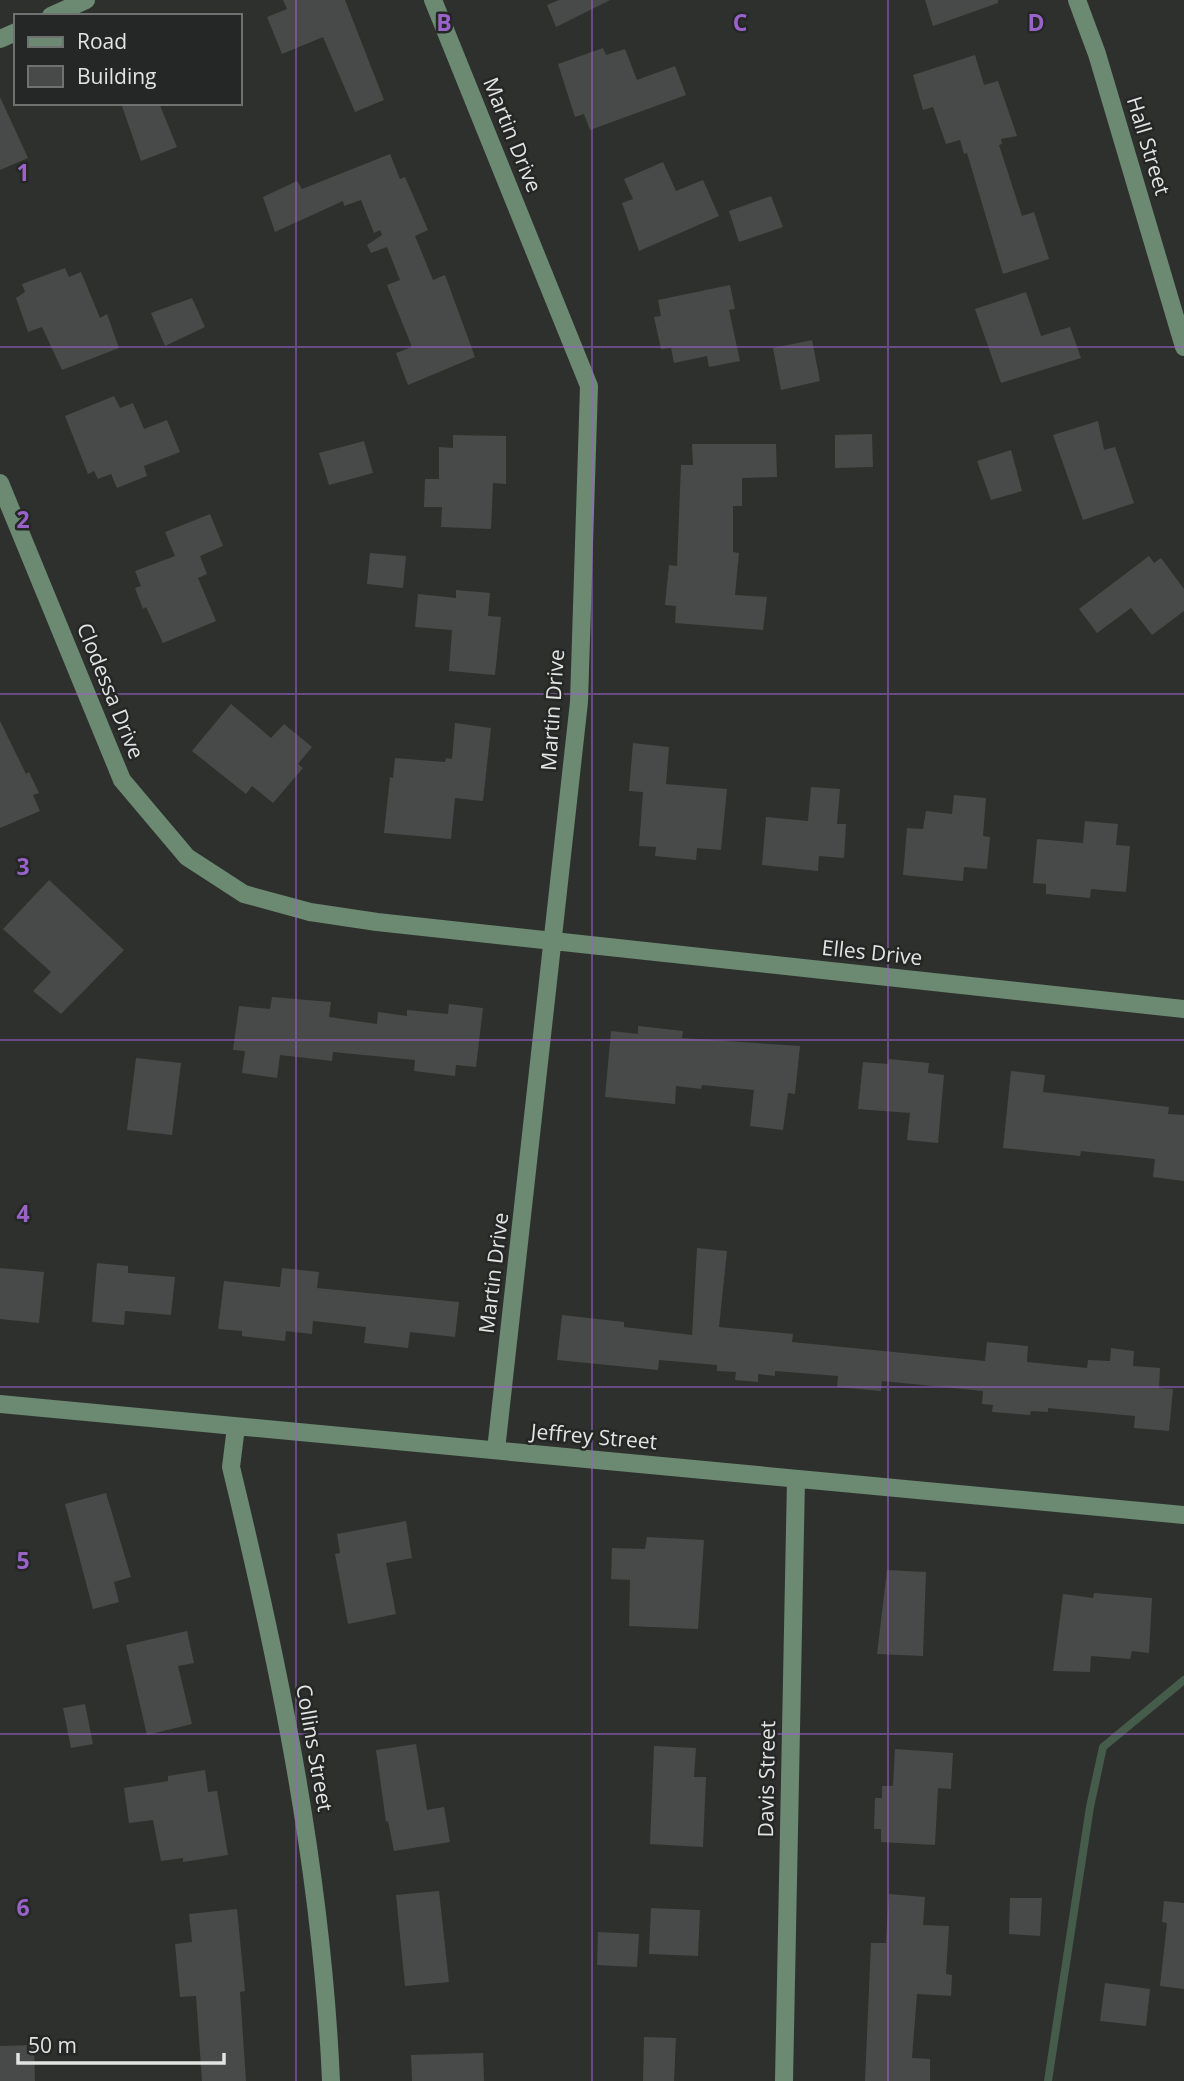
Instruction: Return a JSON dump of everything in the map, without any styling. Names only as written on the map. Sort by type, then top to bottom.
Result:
[{"type":"street","points":[[55,14],[86,0]]},
{"type":"street","name":"Martin Drive","points":[[433,0],[589,386],[579,702],[555,942],[496,1450]]},
{"type":"street","name":"Hall Street","points":[[1077,0],[1097,54],[1184,347]]},
{"type":"street","name":"Clodessa Drive","points":[[0,483],[122,780],[187,857],[244,894],[310,912],[555,942]]},
{"type":"street","name":"Elles Drive","points":[[555,942],[1184,1009]]},
{"type":"street","name":"Jeffrey Street","points":[[0,1404],[1184,1515]]},
{"type":"street","name":"Collins Street","points":[[236,1427],[231,1467],[294,1754],[321,1932],[331,2081]]},
{"type":"street","name":"Davis Street","points":[[784,2081],[796,1479]]},
{"type":"building","points":[[283,0],[345,0],[384,100],[355,112],[323,37],[282,54],[267,17],[287,9]]},
{"type":"building","points":[[559,0],[610,0],[556,27],[547,5]]},
{"type":"building","points":[[925,0],[998,0],[998,3],[933,26]]},
{"type":"building","points":[[603,48],[606,55],[625,49],[637,80],[675,66],[686,95],[590,130],[584,114],[575,117],[558,64]]},
{"type":"building","points":[[975,55],[984,85],[998,81],[1017,136],[1001,139],[1002,144],[999,145],[1022,216],[1034,212],[1049,259],[1003,274],[967,153],[964,154],[960,140],[946,144],[933,107],[923,110],[913,75]]},
{"type":"building","points":[[0,97],[28,158],[0,170]]},
{"type":"building","points":[[122,105],[160,105],[177,147],[141,161]]},
{"type":"building","points":[[390,154],[400,179],[405,177],[428,230],[415,236],[433,280],[445,275],[475,357],[408,385],[396,353],[412,347],[387,285],[400,280],[387,247],[371,253],[367,245],[382,235],[380,230],[374,233],[361,200],[344,206],[343,201],[275,232],[263,197],[297,181],[302,189]]},
{"type":"building","points":[[663,162],[676,191],[703,180],[719,216],[639,251],[622,203],[633,199],[624,179]]},
{"type":"building","points":[[771,196],[783,227],[739,242],[729,211]]},
{"type":"building","points":[[65,268],[69,277],[81,272],[100,318],[107,314],[119,348],[62,370],[42,327],[28,332],[16,298],[25,292],[22,284]]},
{"type":"building","points":[[730,285],[735,309],[729,310],[740,361],[709,367],[707,356],[674,363],[671,348],[661,349],[654,317],[661,316],[658,300]]},
{"type":"building","points":[[1026,292],[1041,336],[1070,327],[1081,358],[1001,383],[975,309]]},
{"type":"building","points":[[192,298],[205,327],[165,346],[151,313]]},
{"type":"building","points":[[812,340],[820,381],[781,390],[773,348]]},
{"type":"building","points":[[114,396],[120,408],[133,403],[144,429],[167,420],[180,452],[144,466],[147,476],[117,488],[111,474],[98,479],[94,471],[88,474],[65,416]]},
{"type":"building","points":[[1098,421],[1104,450],[1115,447],[1134,503],[1083,520],[1053,435]]},
{"type":"building","points":[[872,434],[873,467],[835,468],[835,435]]},
{"type":"building","points":[[453,435],[506,436],[506,484],[493,483],[491,529],[441,527],[442,507],[424,507],[425,479],[439,479],[439,447],[453,448]]},
{"type":"building","points":[[364,441],[373,473],[329,485],[319,453]]},
{"type":"building","points":[[692,444],[776,444],[777,477],[742,478],[742,506],[733,506],[733,552],[739,553],[735,595],[767,597],[763,630],[675,623],[676,606],[665,605],[669,565],[677,566],[681,465],[693,465]]},
{"type":"building","points":[[1011,450],[1022,491],[991,500],[977,461]]},
{"type":"building","points":[[210,514],[223,546],[200,556],[207,574],[198,578],[216,621],[163,643],[146,607],[143,609],[135,588],[141,586],[135,571],[175,556],[165,532]]},
{"type":"building","points":[[370,553],[406,556],[403,588],[367,584]]},
{"type":"building","points":[[1149,556],[1154,563],[1161,558],[1184,589],[1184,611],[1152,635],[1131,608],[1097,633],[1079,609]]},
{"type":"building","points":[[456,590],[490,593],[488,616],[501,617],[495,675],[449,671],[452,630],[415,627],[418,594],[456,598]]},
{"type":"building","points":[[231,704],[271,738],[284,724],[312,747],[298,764],[303,768],[273,803],[252,786],[246,794],[192,751]]},
{"type":"building","points":[[0,721],[26,774],[29,772],[39,793],[33,795],[40,811],[0,828]]},
{"type":"building","points":[[455,723],[491,728],[483,801],[455,798],[451,839],[384,833],[390,777],[393,778],[395,758],[445,762],[446,758],[452,759]]},
{"type":"building","points":[[633,743],[669,747],[666,784],[727,789],[721,850],[697,848],[696,860],[655,856],[656,847],[639,846],[643,792],[629,791]]},
{"type":"building","points":[[811,787],[840,789],[837,824],[846,824],[844,858],[819,856],[818,871],[762,865],[766,817],[808,821]]},
{"type":"building","points":[[954,795],[986,798],[983,836],[990,837],[987,869],[964,867],[963,881],[903,875],[907,828],[923,829],[926,811],[952,814]]},
{"type":"building","points":[[1085,821],[1118,824],[1116,845],[1130,846],[1126,892],[1091,889],[1090,898],[1046,894],[1046,884],[1033,883],[1037,839],[1083,843]]},
{"type":"building","points":[[49,880],[124,950],[61,1014],[33,991],[51,972],[3,929]]},
{"type":"building","points":[[272,997],[331,1002],[329,1017],[377,1024],[378,1012],[407,1016],[407,1010],[448,1014],[449,1004],[483,1008],[476,1067],[456,1065],[455,1076],[414,1071],[415,1060],[333,1052],[332,1061],[280,1055],[277,1078],[242,1073],[245,1051],[233,1050],[239,1006],[270,1009]]},
{"type":"building","points":[[638,1026],[683,1031],[682,1038],[800,1046],[795,1094],[788,1093],[783,1130],[750,1126],[754,1090],[702,1085],[701,1089],[676,1086],[675,1104],[605,1097],[611,1031],[638,1034]]},
{"type":"building","points":[[136,1058],[181,1063],[172,1135],[127,1130]]},
{"type":"building","points":[[889,1059],[929,1063],[928,1073],[944,1075],[938,1143],[907,1140],[910,1113],[858,1109],[863,1062],[888,1064]]},
{"type":"building","points":[[1011,1071],[1045,1075],[1043,1092],[1169,1107],[1168,1114],[1184,1115],[1184,1181],[1153,1177],[1155,1159],[1081,1151],[1080,1156],[1003,1148]]},
{"type":"building","points":[[697,1248],[727,1251],[719,1327],[793,1334],[792,1342],[985,1361],[987,1342],[1028,1346],[1027,1362],[1087,1368],[1088,1360],[1110,1361],[1111,1348],[1134,1351],[1133,1366],[1160,1368],[1159,1388],[1173,1389],[1169,1431],[1134,1428],[1135,1416],[1048,1408],[1048,1412],[1031,1411],[1030,1415],[992,1412],[993,1405],[982,1404],[983,1391],[882,1381],[881,1391],[837,1387],[838,1376],[775,1371],[775,1376],[758,1374],[758,1382],[735,1380],[736,1372],[717,1371],[717,1365],[659,1360],[658,1370],[557,1360],[562,1315],[624,1322],[624,1327],[692,1335]]},
{"type":"building","points":[[97,1263],[128,1266],[128,1273],[175,1277],[171,1315],[125,1311],[124,1325],[92,1322]]},
{"type":"building","points":[[0,1268],[44,1272],[39,1323],[0,1319]]},
{"type":"building","points":[[282,1268],[319,1272],[317,1288],[459,1302],[455,1337],[410,1332],[408,1348],[364,1343],[366,1327],[313,1321],[312,1334],[286,1331],[285,1341],[242,1336],[242,1331],[218,1329],[224,1281],[280,1287]]},
{"type":"building","points":[[106,1493],[131,1577],[114,1582],[119,1602],[93,1609],[65,1504]]},
{"type":"building","points":[[406,1521],[412,1558],[386,1563],[396,1614],[348,1624],[335,1554],[340,1553],[337,1534]]},
{"type":"building","points":[[647,1537],[704,1540],[698,1629],[629,1626],[630,1580],[611,1579],[612,1548],[645,1549]]},
{"type":"building","points":[[887,1570],[926,1572],[923,1656],[877,1654]]},
{"type":"building","points":[[1094,1593],[1152,1598],[1149,1653],[1132,1651],[1130,1659],[1091,1656],[1090,1672],[1053,1671],[1063,1594],[1093,1598]]},
{"type":"building","points":[[187,1631],[194,1663],[178,1666],[192,1724],[147,1735],[126,1645]]},
{"type":"building","points":[[85,1704],[93,1744],[71,1748],[63,1708]]},
{"type":"building","points":[[416,1744],[427,1810],[444,1807],[450,1842],[394,1851],[388,1821],[386,1822],[376,1750]]},
{"type":"building","points":[[654,1746],[696,1748],[694,1777],[706,1777],[703,1847],[650,1844]]},
{"type":"building","points":[[895,1749],[953,1753],[951,1789],[938,1788],[935,1845],[881,1842],[881,1829],[874,1829],[875,1798],[882,1798],[882,1786],[893,1786]]},
{"type":"building","points":[[205,1770],[208,1792],[217,1791],[228,1855],[183,1862],[183,1858],[161,1861],[153,1820],[129,1823],[124,1788],[168,1781],[168,1776]]},
{"type":"building","points":[[439,1891],[449,1982],[405,1986],[396,1895]]},
{"type":"building","points":[[889,1894],[925,1897],[923,1925],[949,1926],[946,1974],[952,1975],[951,1996],[917,1994],[912,2058],[930,2059],[930,2081],[865,2081],[871,1943],[886,1943]]},
{"type":"building","points":[[1010,1898],[1042,1898],[1040,1936],[1009,1934]]},
{"type":"building","points":[[1164,1901],[1184,1903],[1184,1989],[1160,1986],[1167,1923],[1162,1922]]},
{"type":"building","points":[[651,1908],[700,1910],[698,1956],[649,1954]]},
{"type":"building","points":[[237,1909],[245,1991],[240,1992],[246,2081],[202,2081],[196,1996],[180,1997],[175,1944],[192,1942],[189,1914]]},
{"type":"building","points":[[598,1932],[639,1934],[637,1967],[597,1965]]},
{"type":"building","points":[[1105,1983],[1150,1989],[1146,2026],[1100,2021]]},
{"type":"building","points":[[644,2037],[676,2038],[674,2081],[643,2081]]},
{"type":"building","points":[[34,2045],[35,2081],[0,2081],[0,2046]]},
{"type":"building","points":[[483,2053],[484,2081],[412,2081],[411,2055]]},
{"type":"waterway","points":[[1048,2081],[1090,1807],[1103,1747],[1184,1680]]}]
